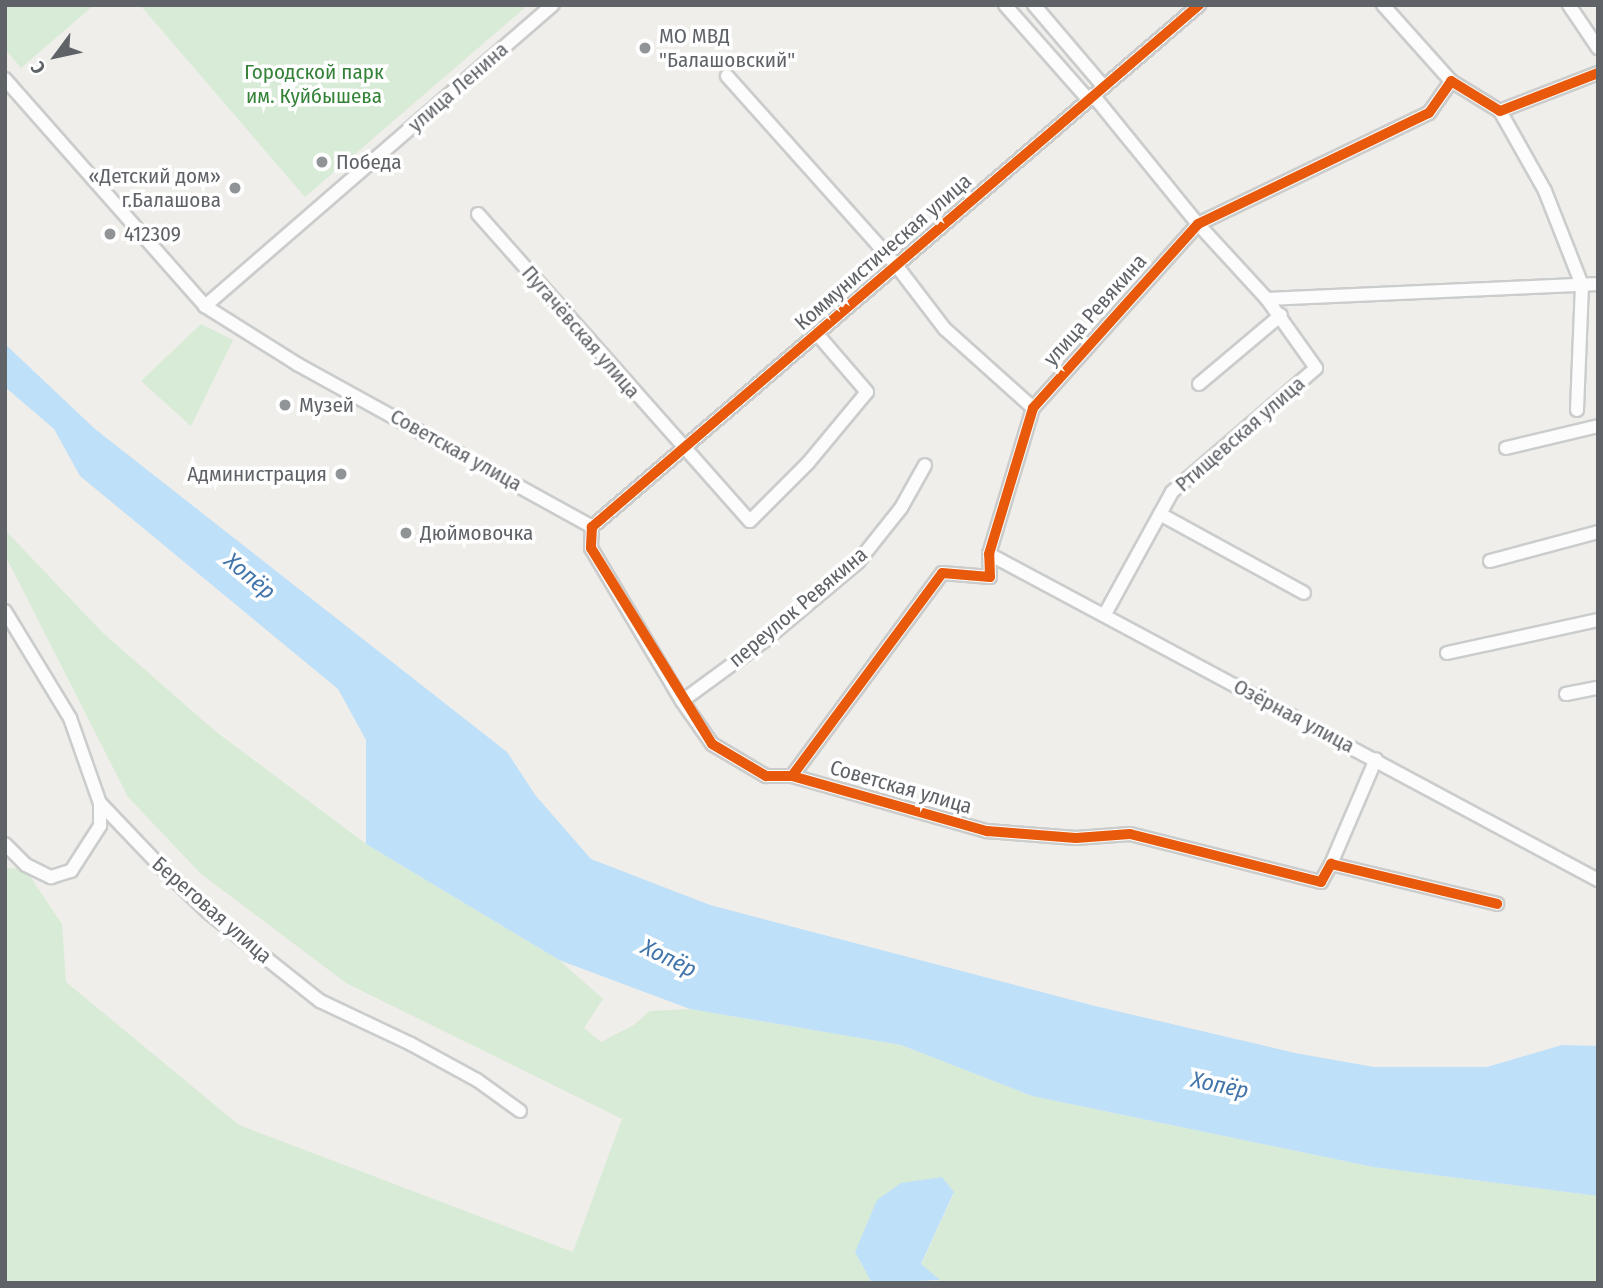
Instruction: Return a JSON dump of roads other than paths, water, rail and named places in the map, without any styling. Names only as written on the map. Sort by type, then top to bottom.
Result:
[{"type":"street","name":"улица Ленина","points":[[205,306],[553,5]]},
{"type":"street","points":[[1005,5],[1095,93]]},
{"type":"street","points":[[1034,5],[1095,93]]},
{"type":"street","name":"Коммунистическая улица","points":[[592,527],[1199,5]]},
{"type":"street","points":[[1383,5],[1451,81],[1500,111],[1545,191],[1582,285],[1577,410]]},
{"type":"street","points":[[1569,5],[1598,48]]},
{"type":"street","points":[[1500,111],[1598,73]]},
{"type":"street","points":[[727,75],[896,265],[945,329],[1033,408]]},
{"type":"street","name":"Советская улица","points":[[5,79],[205,306],[297,364],[592,527],[591,548],[682,701],[712,744],[766,776],[792,776],[987,831],[1076,838],[1130,834],[1321,882],[1331,864]]},
{"type":"street","name":"улица Ревякина","points":[[792,776],[942,573],[990,578],[989,554],[1033,408],[1198,224],[1429,113],[1451,81]]},
{"type":"street","name":"Ртищевская улица","points":[[1095,93],[1198,224],[1281,315],[1316,368],[1172,492],[1105,614]]},
{"type":"street","name":"Пугачёвская улица","points":[[478,214],[684,450],[750,521],[808,463],[867,392],[818,335]]},
{"type":"street","points":[[1267,299],[1598,284]]},
{"type":"street","points":[[1199,384],[1281,315]]},
{"type":"street","points":[[1506,448],[1598,426]]},
{"type":"street","name":"переулок Ревякина","points":[[682,701],[764,641],[858,562],[901,508],[925,465]]},
{"type":"street","points":[[1160,514],[1304,593]]},
{"type":"street","points":[[1490,561],[1598,532]]},
{"type":"street","name":"Озёрная улица","points":[[989,554],[1598,880]]},
{"type":"street","name":"Береговая улица","points":[[6,616],[70,718],[100,803],[208,912],[320,1001],[411,1044],[477,1080],[520,1111]]},
{"type":"street","points":[[1447,653],[1598,620]]},
{"type":"street","points":[[1566,694],[1598,688]]},
{"type":"street","points":[[1376,760],[1331,864],[1497,904]]},
{"type":"street","points":[[5,844],[26,866],[51,877],[71,871],[100,827],[100,803]]},
{"type":"water","name":"Хопёр","points":[[5,344],[95,429],[507,752],[536,796],[591,859],[710,905],[1091,1005],[1295,1053],[1374,1067],[1487,1067],[1562,1045],[1598,1046],[1598,1196],[1373,1167],[1032,1096],[901,1045],[690,1009],[559,960],[366,844],[366,740],[338,689],[80,476],[54,429],[5,387]]},
{"type":"water","points":[[942,1177],[954,1192],[921,1264],[940,1280],[872,1283],[855,1252],[877,1200],[901,1183]]},
{"type":"place","name":"МО МВД \"Балашовский\"","points":[[645,48]]},
{"type":"place","name":"Победа","points":[[322,162]]},
{"type":"place","name":"«Детский дом» г.Балашова","points":[[235,188]]},
{"type":"place","name":"412309","points":[[110,234]]},
{"type":"place","name":"Музей","points":[[285,405]]},
{"type":"place","name":"Администрация","points":[[341,474]]},
{"type":"place","name":"Дюймовочка","points":[[406,533]]},
{"type":"park label","name":"Городской парк им. Куйбышева","points":[[314,84]]}]
